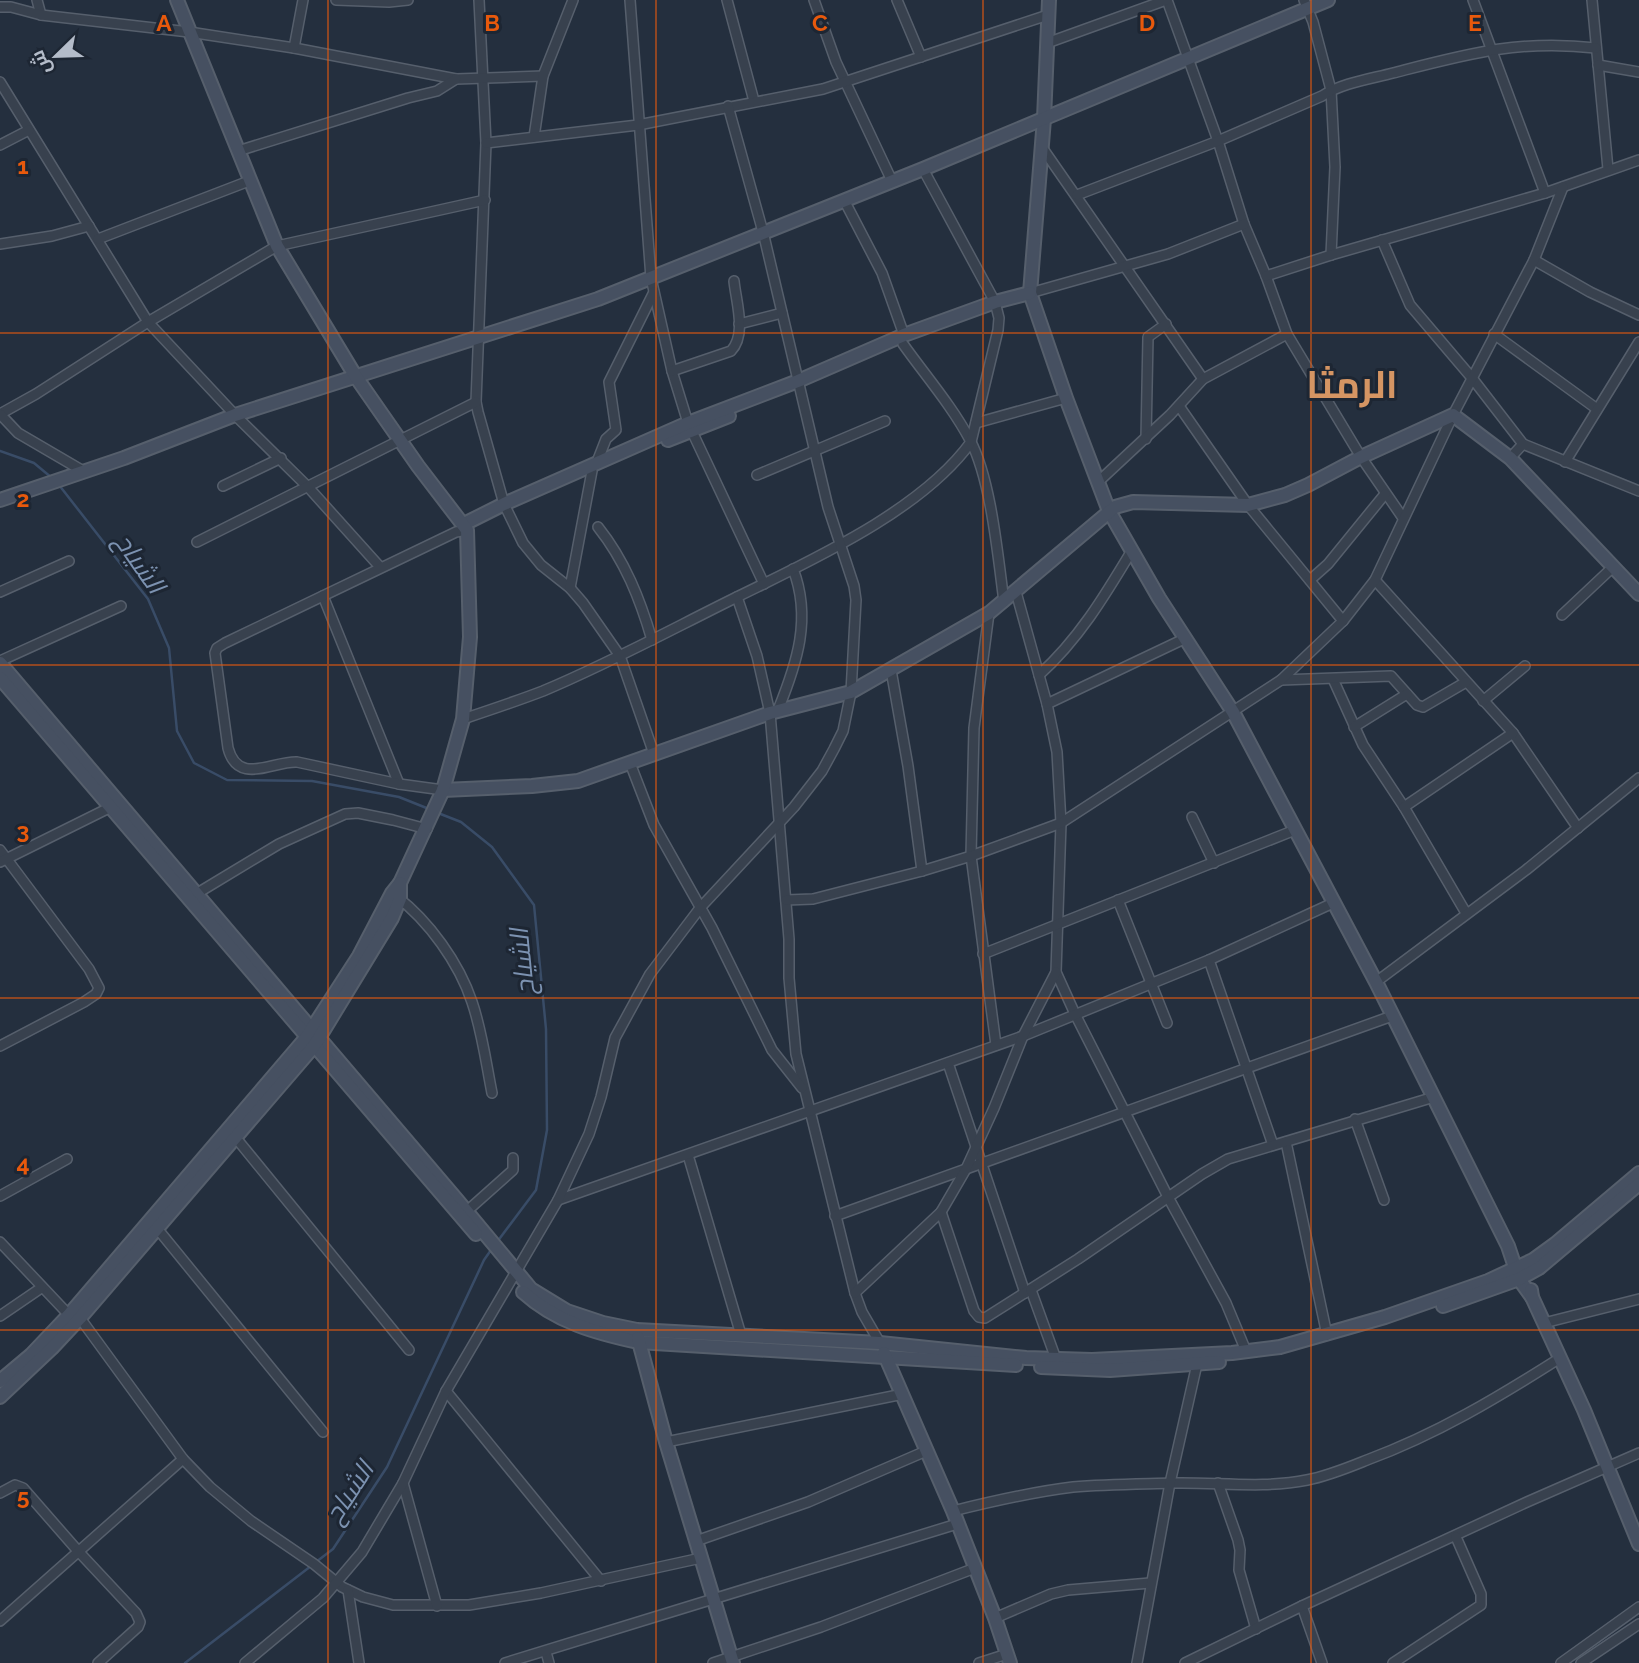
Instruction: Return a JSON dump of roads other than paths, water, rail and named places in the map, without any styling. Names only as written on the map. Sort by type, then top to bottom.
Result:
[{"type":"main road","points":[[0,1381],[75,1317],[236,1138],[313,1038],[371,955],[442,794],[463,719],[470,637],[463,528],[356,377],[277,246],[177,0]]},
{"type":"main road","points":[[1049,0],[1044,119],[1031,293],[1066,398],[1109,511],[1131,552],[1233,712],[1376,982],[1521,1272],[1609,1468],[1639,1544]]},
{"type":"main road","points":[[0,500],[176,440],[235,415],[598,299],[1189,60],[1306,4],[1328,0]]},
{"type":"main road","points":[[463,528],[595,466],[904,339],[1031,293]]},
{"type":"main road","points":[[442,794],[554,785],[589,778],[774,711],[851,692],[989,613],[1109,511],[1133,502],[1248,505],[1285,495],[1453,415],[1510,458],[1639,594]]},
{"type":"main road","points":[[0,662],[115,806],[514,1276],[567,1311],[638,1336],[917,1360],[1110,1370],[1197,1364],[1291,1353],[1437,1299],[1521,1272],[1562,1251],[1639,1184]]},
{"type":"main road","points":[[0,678],[196,894],[313,1038],[467,1211],[487,1242]]},
{"type":"main road","points":[[0,1397],[52,1348],[75,1317],[313,1038]]},
{"type":"main road","points":[[1521,1272],[1639,1173]]},
{"type":"main road","points":[[638,1336],[741,1335],[880,1343],[1056,1359],[1147,1358],[1246,1351],[1336,1335]]},
{"type":"main road","points":[[638,1336],[666,1442],[733,1660]]},
{"type":"main road","points":[[880,1343],[955,1518],[1009,1659]]},
{"type":"main road","points":[[901,1390],[904,1375],[917,1360]]},
{"type":"street","points":[[37,0],[41,15]]},
{"type":"street","points":[[294,48],[303,0]]},
{"type":"street","points":[[336,0],[408,0]]},
{"type":"street","points":[[479,0],[486,143],[476,402],[505,507],[530,554],[570,588],[595,618],[620,656],[654,754]]},
{"type":"street","points":[[534,137],[543,76],[573,0]]},
{"type":"street","points":[[630,0],[651,278],[672,371],[690,427],[764,583]]},
{"type":"street","points":[[727,0],[754,102]]},
{"type":"street","points":[[814,0],[830,47],[892,181]]},
{"type":"street","points":[[897,0],[920,57]]},
{"type":"street","points":[[1047,43],[1166,0],[1218,141],[1244,224],[1287,334],[1361,457],[1403,518]]},
{"type":"street","points":[[1473,0],[1545,193]]},
{"type":"street","points":[[1592,0],[1608,169]]},
{"type":"street","points":[[1306,4],[1331,90],[1335,167],[1331,255]]},
{"type":"street","points":[[0,7],[11,7],[41,15],[189,32],[294,48],[456,79],[543,76]]},
{"type":"street","points":[[486,143],[638,125],[846,83],[1048,15]]},
{"type":"street","points":[[1077,195],[1218,141],[1331,90],[1491,49],[1562,44],[1596,48]]},
{"type":"street","points":[[1598,65],[1639,72]]},
{"type":"street","points":[[239,151],[437,91],[456,79]]},
{"type":"street","points":[[0,82],[148,322],[235,415],[281,458],[380,567]]},
{"type":"street","points":[[245,1663],[303,1616],[337,1583],[362,1552],[403,1483],[446,1391],[558,1200],[589,1133],[615,1038],[650,974],[700,908],[780,823],[822,771],[845,722],[851,692],[856,600],[814,450],[764,232],[728,106]]},
{"type":"street","points":[[0,145],[29,130]]},
{"type":"street","points":[[1041,146],[1203,379]]},
{"type":"street","points":[[1266,276],[1545,193],[1639,160]]},
{"type":"street","points":[[463,719],[542,691],[620,656],[839,545],[878,522],[947,470],[971,442],[998,330],[998,303],[923,169]]},
{"type":"street","points":[[98,239],[249,181]]},
{"type":"street","points":[[786,900],[813,899],[922,871],[1061,823],[1281,680],[1343,621],[1375,580],[1453,415],[1534,260],[1563,187]]},
{"type":"street","points":[[83,471],[19,433],[0,414],[277,246],[485,200]]},
{"type":"street","points":[[844,200],[882,274],[904,339],[971,442],[985,488],[1004,602]]},
{"type":"street","points":[[1031,293],[1188,247],[1244,224]]},
{"type":"street","points":[[0,244],[52,236],[89,226]]},
{"type":"street","points":[[1382,240],[1410,305],[1523,444],[1639,491]]},
{"type":"street","points":[[1534,260],[1590,292],[1639,315]]},
{"type":"street","points":[[672,371],[731,351],[738,344],[739,324],[734,281]]},
{"type":"street","points":[[570,588],[595,466],[606,439],[616,430],[609,382],[654,292]]},
{"type":"street","points":[[739,324],[782,313]]},
{"type":"street","points":[[1146,439],[1148,337],[1166,324]]},
{"type":"street","points":[[1098,482],[1146,439],[1203,379],[1287,334]]},
{"type":"street","points":[[1494,334],[1597,409]]},
{"type":"street","points":[[1565,461],[1639,342]]},
{"type":"street","points":[[976,423],[1066,398]]},
{"type":"street","points":[[197,542],[476,402]]},
{"type":"street","points":[[1179,406],[1248,505],[1343,621]]},
{"type":"street","points":[[757,475],[885,421]]},
{"type":"street","points":[[1510,458],[1523,444]]},
{"type":"street","points":[[223,486],[281,458]]},
{"type":"street","points":[[1310,580],[1328,564],[1385,494]]},
{"type":"street","points":[[598,527],[612,545],[640,598],[652,640]]},
{"type":"street","points":[[442,794],[297,762],[284,762],[268,769],[240,766],[230,757],[215,653],[217,648],[463,528]]},
{"type":"street","points":[[1039,675],[1073,641],[1100,605],[1131,552]]},
{"type":"street","points":[[0,592],[69,561]]},
{"type":"street","points":[[1562,615],[1614,567]]},
{"type":"street","points":[[774,711],[795,667],[802,634],[801,594],[793,569]]},
{"type":"street","points":[[1375,580],[1513,733],[1578,828]]},
{"type":"street","points":[[1016,592],[1047,704],[1057,752],[1061,823],[1056,972],[1168,1197],[1226,1303],[1246,1351]]},
{"type":"street","points":[[323,596],[399,784]]},
{"type":"street","points":[[737,597],[774,711],[793,1034],[803,1089],[811,1111],[855,1293],[862,1312],[880,1343]]},
{"type":"street","points":[[0,662],[121,606]]},
{"type":"street","points":[[989,613],[974,728],[971,856],[996,1045]]},
{"type":"street","points":[[1047,704],[1185,638]]},
{"type":"street","points":[[1483,701],[1525,666]]},
{"type":"street","points":[[891,670],[908,766],[922,871]]},
{"type":"street","points":[[1281,680],[1391,676],[1417,705],[1423,707],[1466,682]]},
{"type":"street","points":[[1333,679],[1354,727],[1377,768],[1404,807],[1466,913]]},
{"type":"street","points":[[1354,727],[1407,694]]},
{"type":"street","points":[[1404,807],[1513,733]]},
{"type":"street","points":[[630,763],[654,825],[712,928],[772,1050],[803,1089]]},
{"type":"street","points":[[1376,982],[1526,870],[1639,778]]},
{"type":"street","points":[[3,861],[115,806]]},
{"type":"street","points":[[196,894],[279,844],[345,814],[369,815],[428,826]]},
{"type":"street","points":[[1192,817],[1214,863]]},
{"type":"street","points":[[983,954],[1295,830]]},
{"type":"street","points":[[0,850],[3,861],[89,969],[99,988],[96,994],[84,1002],[1,1044]]},
{"type":"street","points":[[398,892],[429,927],[463,979],[476,1015],[492,1093]]},
{"type":"street","points":[[1118,900],[1167,1023]]},
{"type":"street","points":[[558,1200],[1023,1036],[1209,960],[1334,903]]},
{"type":"street","points":[[1209,960],[1273,1145]]},
{"type":"street","points":[[855,1293],[941,1212],[966,1168],[1023,1036],[1056,972]]},
{"type":"street","points":[[835,1216],[1392,1016]]},
{"type":"street","points":[[948,1063],[975,1149],[1056,1359]]},
{"type":"street","points":[[941,1212],[976,1315],[985,1318],[1219,1164],[1354,1119],[1434,1097]]},
{"type":"street","points":[[1354,1119],[1384,1200]]},
{"type":"street","points":[[236,1138],[409,1350]]},
{"type":"street","points":[[1286,1142],[1336,1335]]},
{"type":"street","points":[[688,1155],[741,1335]]},
{"type":"street","points":[[0,1196],[67,1158]]},
{"type":"street","points":[[467,1211],[513,1170],[513,1158]]},
{"type":"street","points":[[156,1227],[323,1432]]},
{"type":"street","points":[[0,1242],[41,1288],[75,1317],[183,1459],[232,1506],[348,1590],[393,1605],[469,1605],[601,1581],[701,1558]]},
{"type":"street","points":[[0,1316],[41,1288]]},
{"type":"street","points":[[1544,1324],[1639,1299]]},
{"type":"street","points":[[505,1663],[713,1600],[955,1518],[1003,1499],[1075,1487],[1170,1483],[1282,1484],[1333,1473],[1440,1430],[1491,1402],[1560,1358]]},
{"type":"street","points":[[1137,1663],[1170,1483],[1197,1364]]},
{"type":"street","points":[[666,1442],[901,1390]]},
{"type":"street","points":[[446,1391],[601,1581]]},
{"type":"street","points":[[696,1541],[808,1502],[926,1451]]},
{"type":"street","points":[[1185,1663],[1302,1606],[1639,1453]]},
{"type":"street","points":[[0,1621],[183,1459]]},
{"type":"street","points":[[403,1483],[436,1606]]},
{"type":"street","points":[[1218,1483],[1238,1540],[1240,1578],[1256,1629]]},
{"type":"street","points":[[0,1493],[15,1485],[23,1488],[78,1552],[131,1606],[140,1622],[132,1635],[98,1663]]},
{"type":"street","points":[[1392,1663],[1481,1605],[1481,1594],[1456,1536]]},
{"type":"street","points":[[713,1663],[733,1660],[975,1568]]},
{"type":"street","points":[[995,1618],[1051,1594],[1068,1590],[1150,1583]]},
{"type":"street","points":[[348,1590],[359,1663]]},
{"type":"street","points":[[1302,1606],[1322,1663]]},
{"type":"street","points":[[1561,1663],[1639,1607]]},
{"type":"street","points":[[1581,1663],[1639,1624]]},
{"type":"street","points":[[546,1651],[549,1663]]},
{"type":"street","points":[[978,1663],[1009,1659]]},
{"type":"waterway","name":"الشياح","points":[[0,451],[34,463],[52,478]]},
{"type":"waterway","name":"الشياح","points":[[59,485],[148,599],[169,648],[177,731],[194,763],[227,780],[312,781],[399,797],[429,809]]},
{"type":"waterway","name":"الشياح","points":[[438,813],[461,822],[492,847],[534,905],[546,1029],[547,1130],[536,1190],[497,1242]]},
{"type":"waterway","name":"الشياح","points":[[316,1562],[333,1549],[387,1467],[491,1250]]},
{"type":"waterway","name":"الشياح","points":[[185,1663],[311,1566]]},
{"type":"district","name":"الرمثا","points":[[1352,384]]}]
